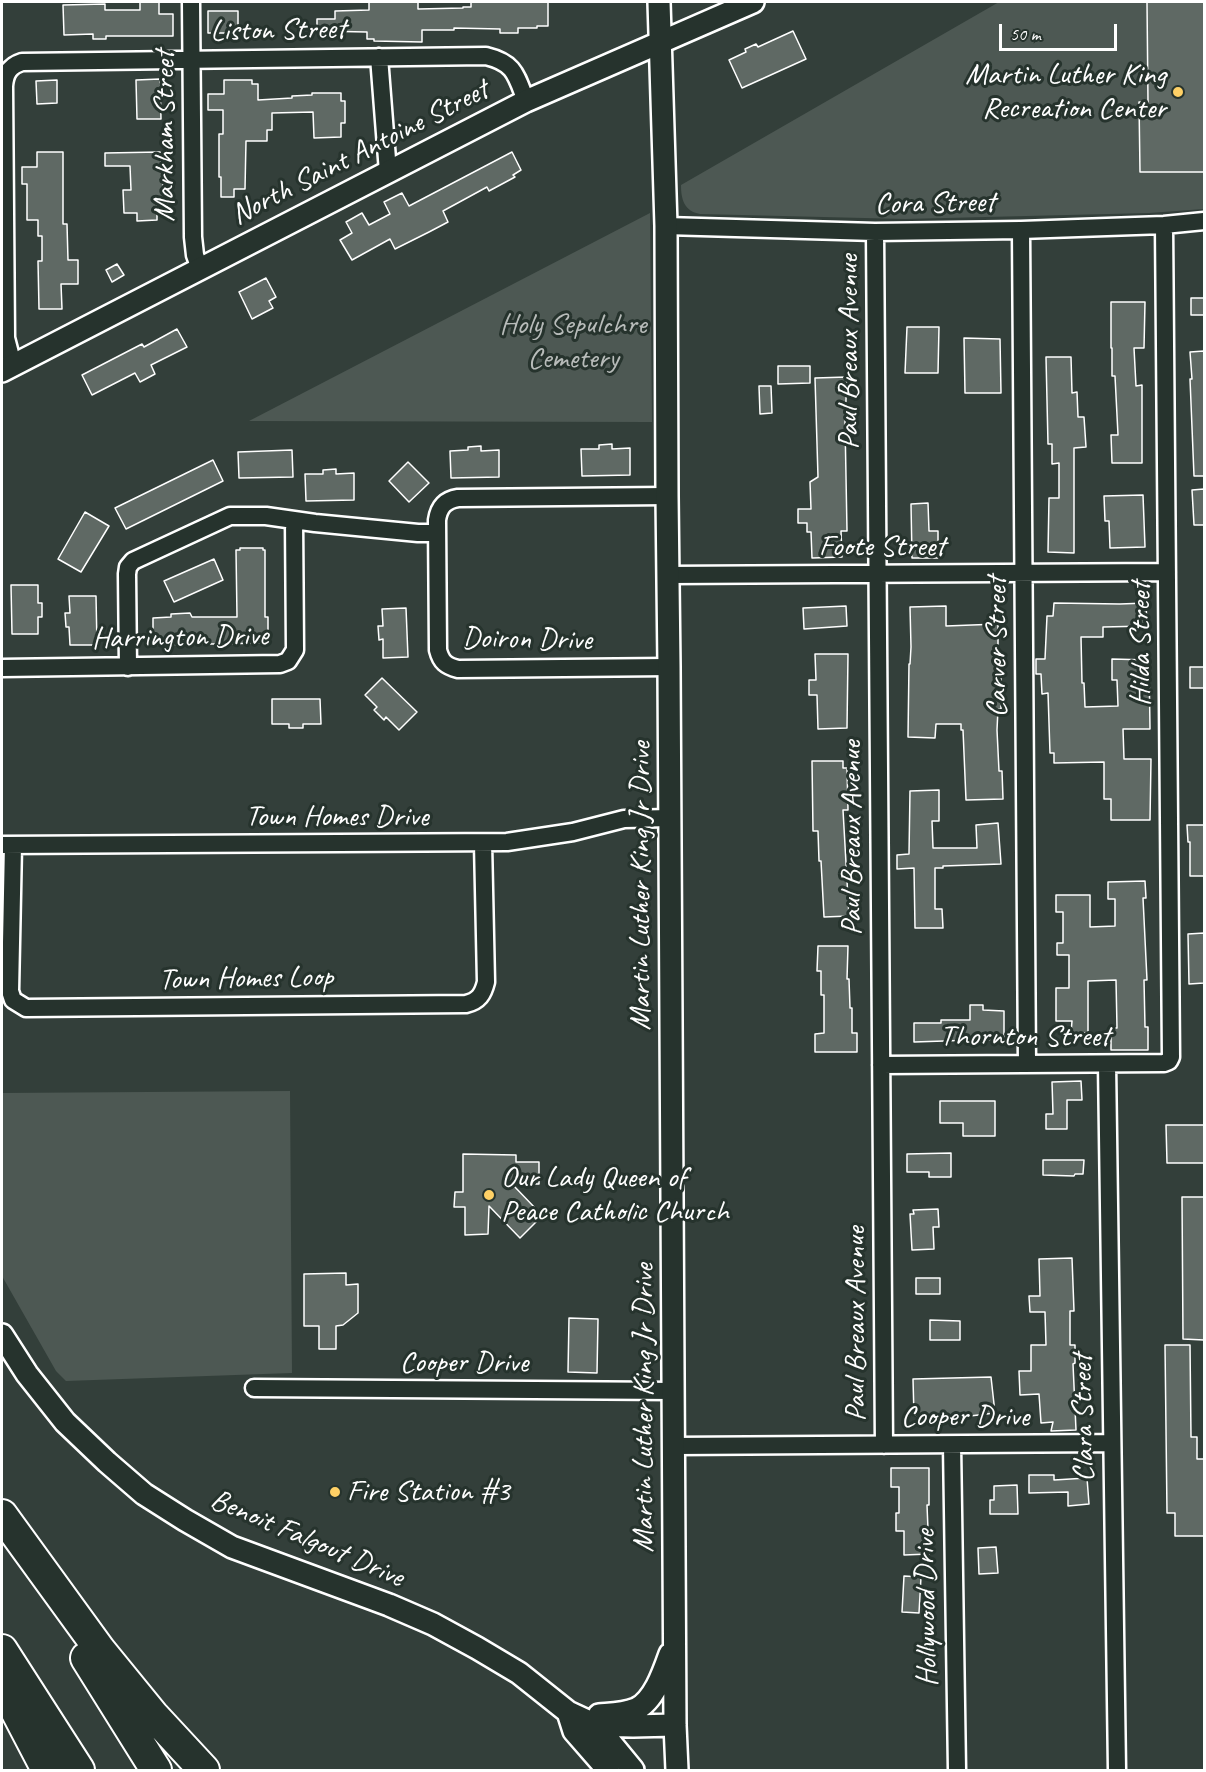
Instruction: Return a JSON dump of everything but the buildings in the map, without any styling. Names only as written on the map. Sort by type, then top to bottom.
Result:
[{"type":"highway","points":[[2,1515],[100,1650],[153,1715],[204,1770]]},
{"type":"highway","points":[[2,1521],[156,1770]]},
{"type":"highway","points":[[2,1650],[79,1770]]},
{"type":"highway","points":[[2,1684],[46,1770]]},
{"type":"street","name":"Markham Street","points":[[191,2],[193,237],[195,255],[200,269]]},
{"type":"street","name":"Martin Luther King Jr Drive","points":[[659,2],[666,226],[677,1770]]},
{"type":"street","name":"North Saint Antoine Street","points":[[7,368],[526,101],[753,2]]},
{"type":"street","name":"Liston Street","points":[[7,368],[4,86],[5,76],[9,69],[22,62],[486,56],[506,62],[513,71],[526,101]]},
{"type":"street","points":[[379,57],[388,172]]},
{"type":"street","name":"Cora Street","points":[[666,226],[875,232],[1021,230],[1164,225],[1204,221]]},
{"type":"street","name":"Hilda Street","points":[[1164,225],[1171,1045],[1169,1061]]},
{"type":"street","name":"Carver Street","points":[[1021,230],[1027,1064]]},
{"type":"street","name":"Paul Breaux Avenue","points":[[875,232],[884,1445]]},
{"type":"street","points":[[128,667],[128,567],[133,561],[230,516],[266,516],[315,523],[437,533],[439,511],[444,503],[452,499],[667,496]]},
{"type":"street","name":"Harrington Drive","points":[[2,668],[280,664],[288,661],[295,650],[294,520]]},
{"type":"street","name":"Doiron Drive","points":[[437,533],[438,650],[445,665],[458,669],[669,667]]},
{"type":"street","name":"Foote Street","points":[[668,575],[1167,572]]},
{"type":"street","name":"Town Homes Drive","points":[[7,845],[483,843],[528,840],[573,832],[624,819],[670,818]]},
{"type":"street","name":"Town Homes Loop","points":[[7,845],[10,991],[13,1000],[26,1008],[466,1004],[473,1002],[483,993],[486,982],[483,843]]},
{"type":"street","name":"Thornton Street","points":[[881,1065],[1107,1064],[1169,1061]]},
{"type":"street","name":"Clara Street","points":[[1107,1064],[1117,1770]]},
{"type":"street","name":"Benoit Falgout Drive","points":[[2,1335],[27,1374],[65,1422],[144,1494],[185,1521],[232,1547],[389,1605],[432,1624],[519,1673],[568,1712],[596,1725]]},
{"type":"street","name":"Cooper Drive","points":[[254,1388],[674,1391]]},
{"type":"street","name":"Cooper Drive","points":[[675,1446],[1111,1443]]},
{"type":"street","name":"Hollywood Drive","points":[[952,1444],[957,1770]]},
{"type":"street","points":[[568,1712],[616,1714],[637,1708],[650,1696],[661,1679],[675,1640]]},
{"type":"street","name":"Benoit Falgout Drive","points":[[568,1712],[574,1731],[608,1770]]},
{"type":"street","points":[[596,1725],[675,1725]]},
{"type":"street","points":[[596,1725],[633,1770]]},
{"type":"green space","points":[[999,2],[1204,2],[1204,209],[1149,213],[905,219],[700,214],[690,210],[684,204],[681,185]]},
{"type":"green space","name":"Holy Sepulchre Cemetery","points":[[650,213],[652,422],[249,421]]},
{"type":"green space","points":[[290,1091],[292,1373],[66,1381],[56,1371],[2,1276],[2,1093]]},
{"type":"place","name":"Martin Luther King Recreation Center","points":[[1178,92]]},
{"type":"place","name":"Our Lady Queen of Peace Catholic Church","points":[[489,1195]]},
{"type":"place","name":"Fire Station #3","points":[[335,1492]]}]
